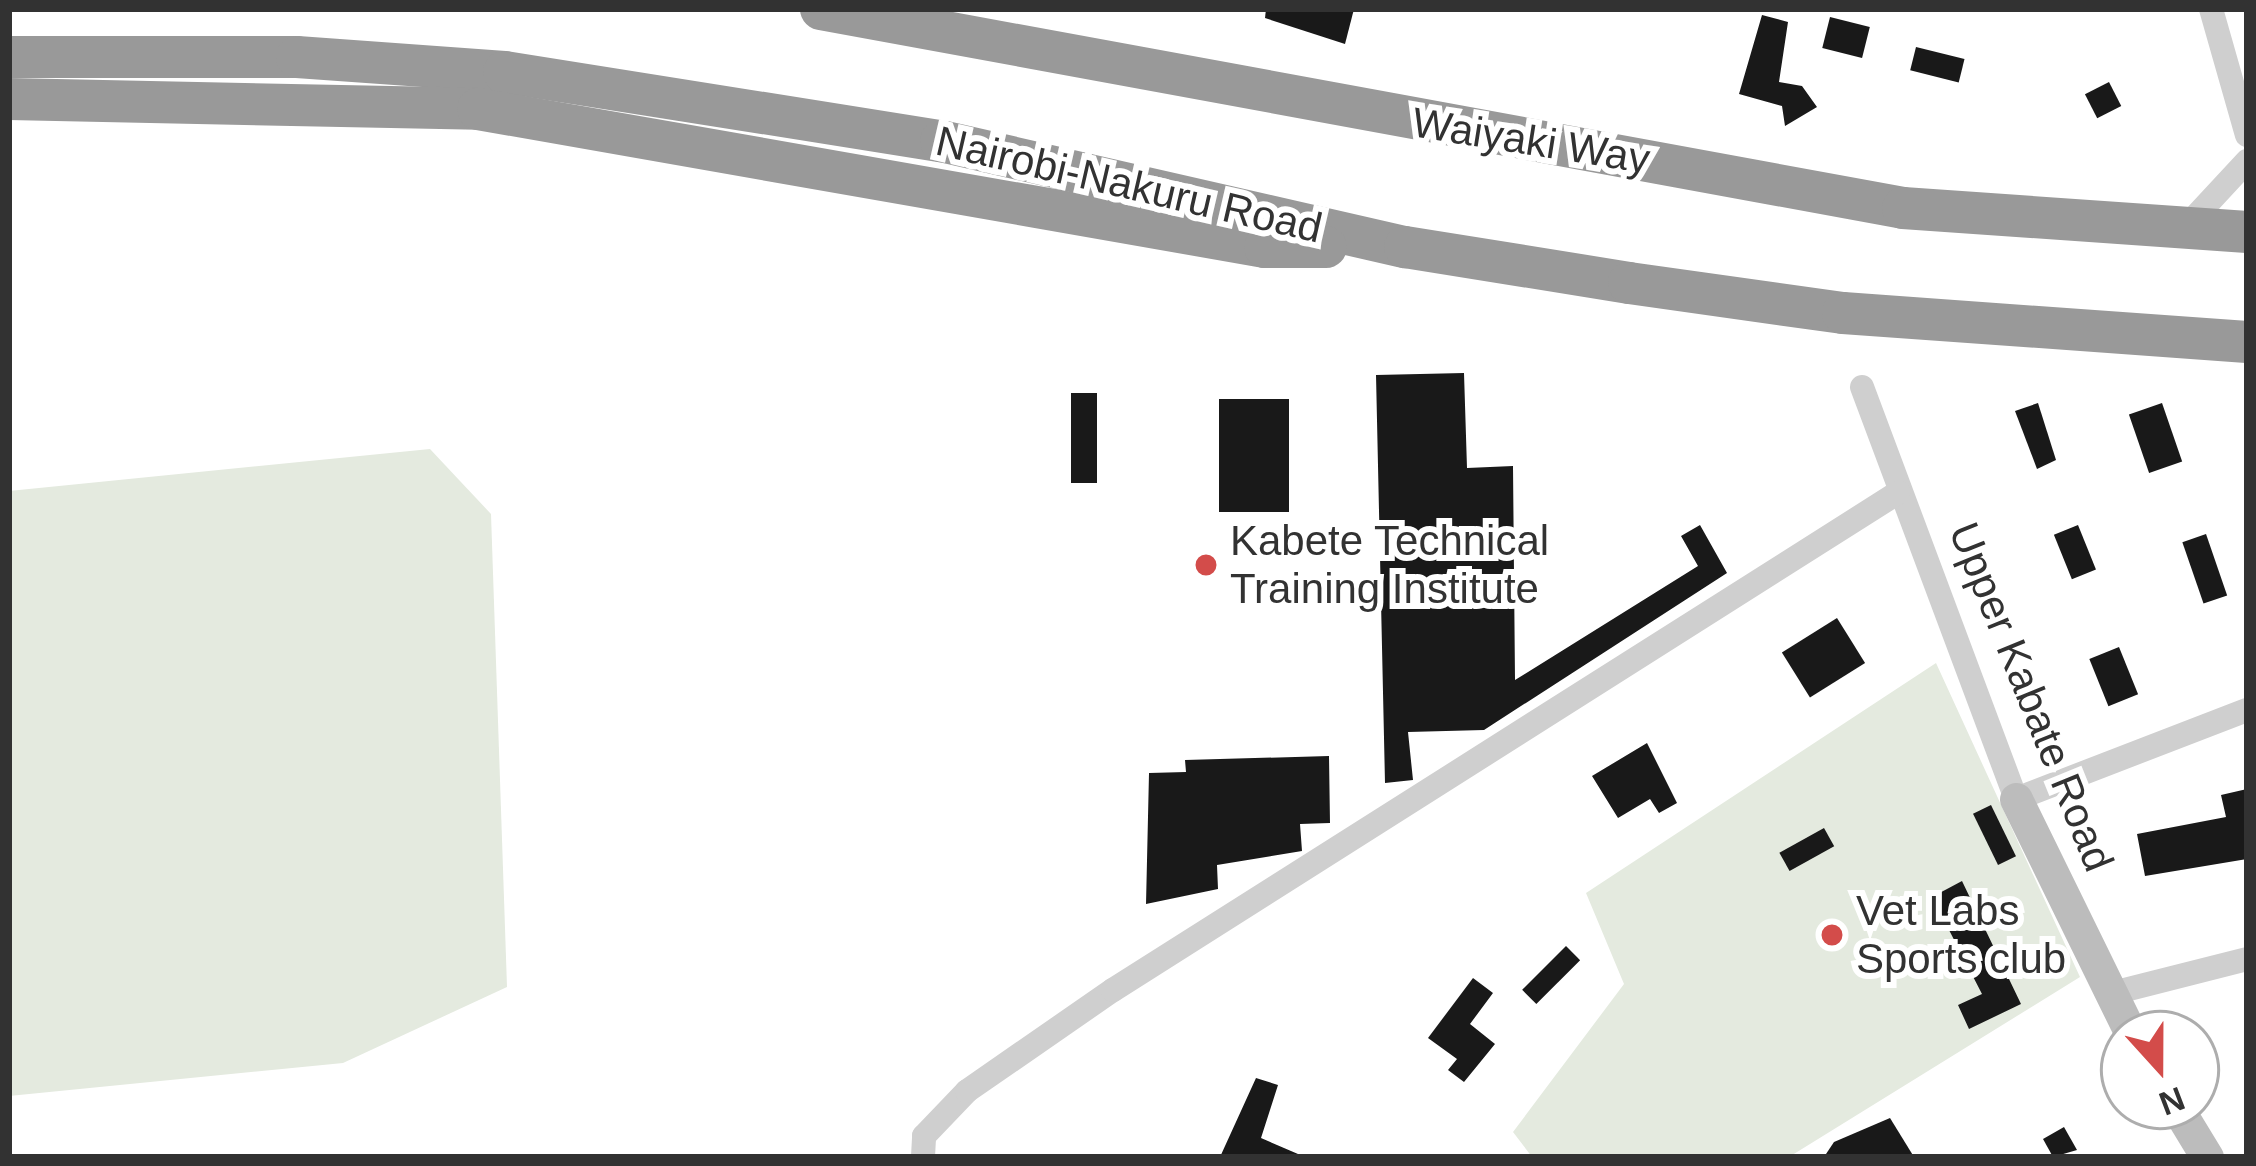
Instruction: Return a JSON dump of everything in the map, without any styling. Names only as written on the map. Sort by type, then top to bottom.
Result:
[{"type":"highway","name":"Waiyaki Way","points":[[821,9],[1903,208],[2247,232]]},
{"type":"highway","name":"Nairobi-Nakuru Road","points":[[9,57],[504,72],[941,141],[1405,247],[1843,313],[2247,342]]},
{"type":"highway","points":[[9,98],[478,109],[1265,247],[1405,247]]},
{"type":"street","points":[[2211,9],[2247,134]]},
{"type":"street","points":[[2183,230],[2247,161]]},
{"type":"street","name":"Upper Kabate Road","points":[[1862,387],[2016,799],[2117,1010]]},
{"type":"street","points":[[923,1157],[924,1136],[967,1091],[1113,990],[1900,493]]},
{"type":"street","points":[[2016,799],[2247,710]]},
{"type":"street","points":[[2108,994],[2247,959]]},
{"type":"street","points":[[2191,1130],[2207,1157]]},
{"type":"shaded area","points":[[430,449],[491,514],[507,987],[343,1063],[9,1096],[9,491]]},
{"type":"shaded area","name":"Vet Labs Sports club","points":[[1936,663],[2080,977],[1789,1157],[1532,1157],[1513,1132],[1624,984],[1586,893]]},
{"type":"building","points":[[1266,9],[1354,9],[1345,44],[1265,18]]},
{"type":"building","points":[[1762,15],[1788,22],[1779,82],[1802,86],[1817,107],[1785,126],[1782,106],[1739,94]]},
{"type":"building","points":[[1830,17],[1870,27],[1862,58],[1822,48]]},
{"type":"building","points":[[1916,47],[1965,59],[1959,82],[1910,70]]},
{"type":"building","points":[[2109,82],[2121,106],[2097,118],[2085,94]]},
{"type":"building","points":[[1464,373],[1467,468],[1513,466],[1515,680],[1698,566],[1681,536],[1700,525],[1727,573],[1484,730],[1408,732],[1413,780],[1385,783],[1376,375]]},
{"type":"building","points":[[1071,393],[1097,393],[1097,483],[1071,483]]},
{"type":"building","points":[[1219,399],[1289,399],[1289,512],[1219,512]]},
{"type":"building","points":[[2038,403],[2056,460],[2037,469],[2015,411]]},
{"type":"building","points":[[2162,403],[2182,462],[2149,473],[2129,414]]},
{"type":"building","points":[[2078,525],[2096,570],[2072,579],[2054,535]]},
{"type":"building","points":[[2206,534],[2227,595],[2204,604],[2182,542]]},
{"type":"building","points":[[1837,618],[1865,663],[1810,697],[1782,652]]},
{"type":"building","points":[[2119,647],[2138,694],[2108,706],[2089,659]]},
{"type":"building","points":[[1647,743],[1677,803],[1659,813],[1650,799],[1618,818],[1592,776]]},
{"type":"building","points":[[1329,756],[1330,823],[1300,824],[1302,851],[1217,865],[1218,889],[1146,904],[1149,773],[1186,772],[1185,760]]},
{"type":"building","points":[[2247,789],[2247,859],[2145,876],[2137,834],[2226,817],[2221,795]]},
{"type":"building","points":[[1991,805],[2016,856],[1998,865],[1973,814]]},
{"type":"building","points":[[1824,828],[1834,846],[1790,871],[1779,853]]},
{"type":"building","points":[[1962,881],[2021,1004],[1969,1029],[1958,1005],[1982,994],[1932,897]]},
{"type":"building","points":[[1566,946],[1580,960],[1536,1004],[1522,990]]},
{"type":"building","points":[[1473,978],[1493,993],[1470,1024],[1495,1044],[1464,1082],[1448,1070],[1457,1059],[1428,1038]]},
{"type":"building","points":[[1256,1078],[1278,1085],[1261,1138],[1305,1157],[1220,1157]]},
{"type":"building","points":[[1890,1118],[1914,1157],[1824,1157],[1834,1142]]},
{"type":"building","points":[[2064,1127],[2077,1150],[2053,1157],[2043,1139]]},
{"type":"place","name":"Kabete Technical Training Institute","points":[[1206,565]]},
{"type":"place","name":"Vet Labs Sports club","points":[[1832,935]]}]
